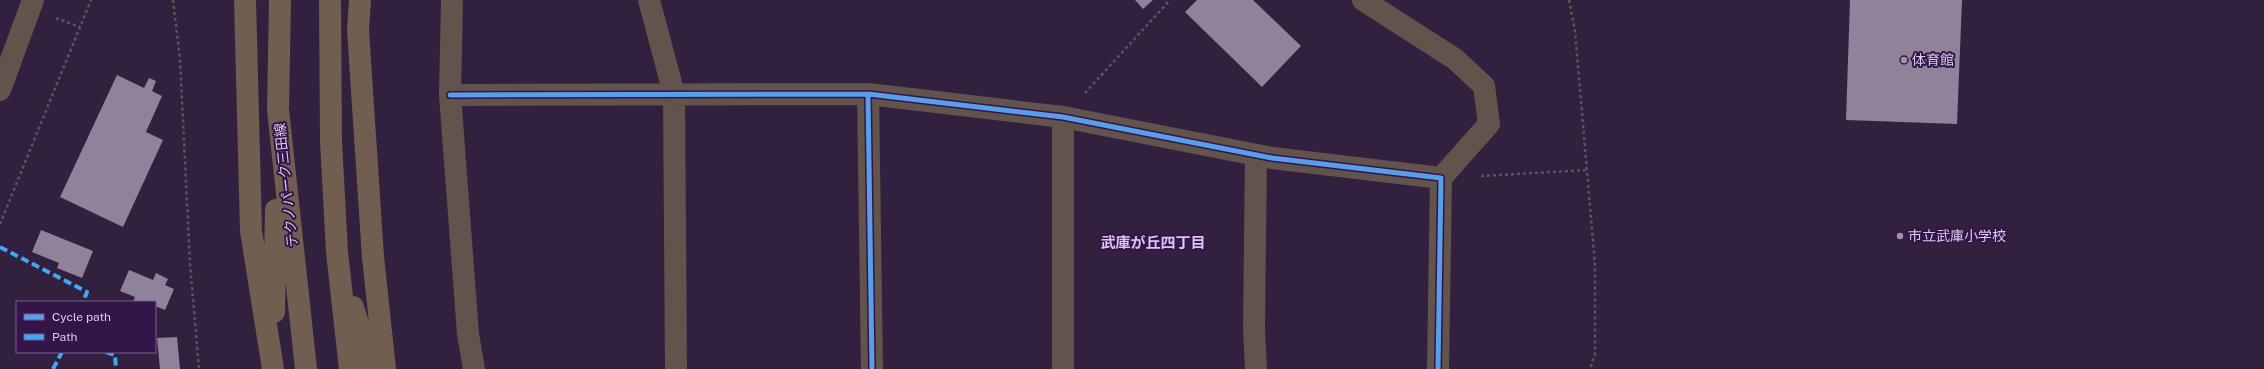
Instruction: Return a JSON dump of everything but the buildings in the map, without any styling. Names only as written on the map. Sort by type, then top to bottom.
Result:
[{"type":"main road","points":[[245,0],[251,231],[273,369]]},
{"type":"main road","name":"テクノパーク三田線","points":[[280,0],[278,110],[306,369]]},
{"type":"main road","points":[[330,0],[331,141],[336,252],[350,369]]},
{"type":"main road","points":[[360,0],[358,30],[372,241],[385,369]]},
{"type":"main road","points":[[276,369],[274,316],[278,110]]},
{"type":"main road","points":[[336,252],[372,369]]},
{"type":"street","points":[[3,78],[33,0]]},
{"type":"street","points":[[452,0],[450,95],[468,334],[474,369]]},
{"type":"street","points":[[649,0],[674,94],[676,369]]},
{"type":"street","points":[[1363,0],[1454,59],[1484,86],[1489,124],[1441,178],[1438,369]]},
{"type":"street","points":[[450,95],[868,94],[1063,116],[1256,155],[1441,178]]},
{"type":"street","points":[[868,94],[872,369]]},
{"type":"street","points":[[1063,116],[1063,369]]},
{"type":"street","points":[[1256,155],[1254,328],[1256,369]]},
{"type":"path","points":[[0,224],[91,0]]},
{"type":"path","points":[[173,0],[180,59],[190,264],[199,369]]},
{"type":"path","points":[[1063,116],[1170,0]]},
{"type":"path","points":[[1569,0],[1575,31],[1595,265],[1595,354],[1590,369]]},
{"type":"path","points":[[1441,178],[1588,170]]},
{"type":"marked path","points":[[0,247],[87,292],[83,301]]},
{"type":"marked path","points":[[53,369],[61,353]]},
{"type":"marked path","points":[[109,353],[115,355],[116,369]]},
{"type":"cycle path","points":[[868,94],[872,369]]},
{"type":"cycle path","points":[[450,95],[868,94],[1063,117],[1272,158],[1441,178],[1438,369]]},
{"type":"place","name":"体育館","points":[[1904,60]]},
{"type":"place","name":"市立武庫小学校","points":[[1900,236]]},
{"type":"district","name":"武庫が丘四丁目","points":[[1153,242]]}]
